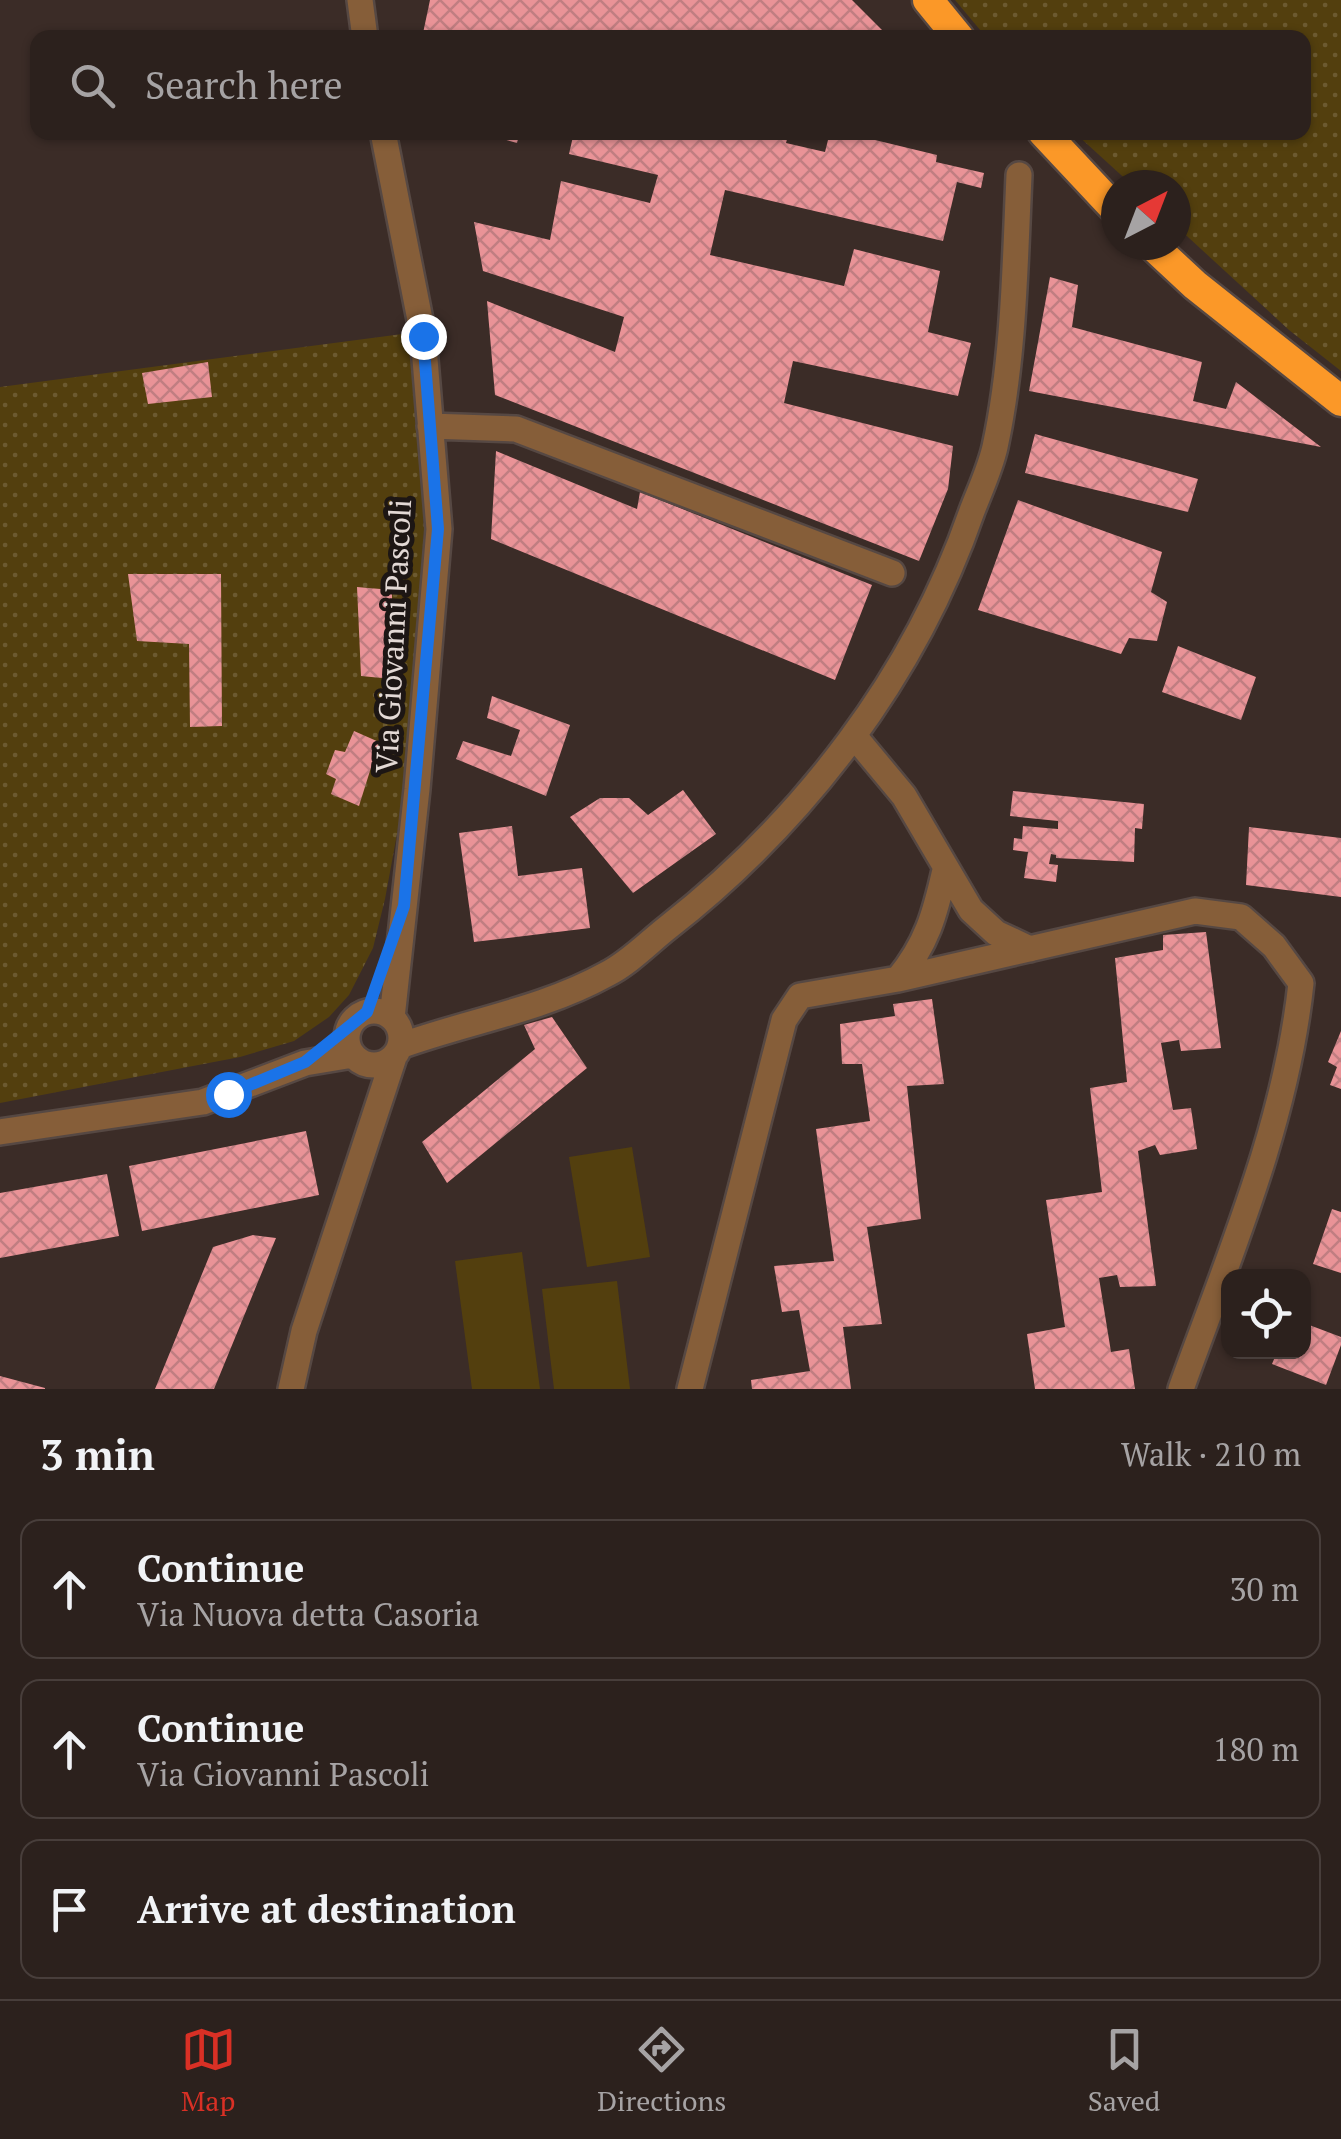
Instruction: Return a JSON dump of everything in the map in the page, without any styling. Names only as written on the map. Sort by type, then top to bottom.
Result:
[{"type":"highway","points":[[928,0],[952,30]]},
{"type":"highway","points":[[1050,140],[1101,194]]},
{"type":"highway","points":[[1168,260],[1341,402]]},
{"type":"street","points":[[360,0],[364,30]]},
{"type":"street","name":"Via Giovanni Pascoli","points":[[290,1389],[304,1331],[364,1142],[376,1038],[404,906],[438,529],[423,336],[386,140]]},
{"type":"street","points":[[0,1132],[203,1102],[376,1038],[436,1033],[536,1007],[610,973],[702,901],[802,802],[856,737],[952,569],[994,448],[1012,314],[1019,175]]},
{"type":"street","points":[[430,426],[516,429],[892,573]]},
{"type":"street","points":[[856,737],[904,796],[971,910],[996,933],[1030,949]]},
{"type":"street","points":[[898,979],[918,954],[935,916],[945,870]]},
{"type":"street","points":[[690,1389],[784,1020],[800,996],[898,979],[1195,911],[1242,917],[1274,946],[1301,983],[1274,1130],[1181,1389]]},
{"type":"shaded area","points":[[955,0],[1341,0],[1341,371],[1289,330],[1191,240],[1191,170],[1116,170],[1083,140],[1311,140],[1311,30],[980,30]]},
{"type":"shaded area","points":[[410,333],[424,531],[407,780],[373,948],[349,995],[329,1017],[294,1041],[240,1057],[0,1103],[0,387]]},
{"type":"shaded area","points":[[632,1147],[650,1257],[587,1267],[569,1157]]},
{"type":"shaded area","points":[[522,1252],[540,1389],[472,1389],[455,1261]]},
{"type":"shaded area","points":[[617,1281],[630,1389],[554,1389],[542,1289]]},
{"type":"building","points":[[430,0],[852,0],[882,30],[424,30]]},
{"type":"building","points":[[572,140],[787,140],[786,143],[825,152],[828,140],[875,140],[937,155],[936,162],[984,173],[981,188],[957,182],[943,241],[725,190],[710,255],[844,286],[854,249],[940,271],[928,332],[971,343],[958,396],[793,361],[784,403],[953,446],[948,489],[919,561],[495,395],[487,301],[615,352],[624,317],[483,271],[474,222],[550,240],[561,181],[650,203],[658,175],[569,154]]},
{"type":"building","points":[[1050,277],[1078,285],[1072,327],[1202,362],[1193,401],[1226,409],[1236,382],[1321,447],[1029,391]]},
{"type":"building","points":[[208,362],[212,397],[148,404],[142,373]]},
{"type":"building","points":[[1035,434],[1198,479],[1188,512],[1025,473]]},
{"type":"building","points":[[496,451],[637,509],[640,492],[872,585],[835,680],[491,539]]},
{"type":"building","points":[[1018,500],[1162,552],[1151,592],[1167,602],[1157,641],[1129,638],[1121,654],[978,610]]},
{"type":"building","points":[[128,574],[221,574],[222,726],[190,727],[189,644],[137,641]]},
{"type":"building","points":[[357,587],[392,590],[392,679],[361,676]]},
{"type":"building","points":[[1178,646],[1256,677],[1241,720],[1162,692]]},
{"type":"building","points":[[492,696],[570,725],[546,796],[456,759],[463,741],[511,756],[520,730],[487,718]]},
{"type":"building","points":[[354,731],[379,742],[359,806],[331,794],[336,779],[326,774],[335,750],[345,752]]},
{"type":"building","points":[[683,790],[716,834],[633,893],[570,817],[600,798],[629,798],[648,815]]},
{"type":"building","points":[[1013,791],[1144,804],[1142,829],[1135,828],[1134,862],[1056,858],[1051,854],[1049,864],[1058,865],[1056,882],[1024,878],[1028,852],[1013,850],[1014,838],[1022,839],[1023,826],[1058,829],[1058,821],[1010,816]]},
{"type":"building","points":[[512,826],[518,876],[582,868],[590,928],[474,942],[459,833]]},
{"type":"building","points":[[1249,827],[1341,838],[1341,897],[1246,885]]},
{"type":"building","points":[[1206,932],[1221,1048],[1181,1051],[1179,1040],[1161,1043],[1173,1110],[1191,1108],[1197,1149],[1160,1155],[1155,1145],[1138,1151],[1156,1286],[1120,1287],[1117,1275],[1099,1278],[1111,1352],[1129,1349],[1135,1389],[1035,1389],[1027,1334],[1065,1327],[1046,1200],[1102,1192],[1090,1088],[1127,1082],[1115,958],[1163,950],[1163,935]]},
{"type":"building","points":[[932,999],[944,1084],[907,1086],[921,1219],[867,1227],[882,1324],[843,1327],[851,1389],[752,1389],[751,1380],[810,1371],[799,1310],[782,1312],[774,1266],[834,1261],[816,1129],[870,1121],[862,1064],[842,1064],[840,1024],[895,1016],[893,1004]]},
{"type":"building","points":[[552,1017],[587,1068],[447,1183],[422,1142],[535,1049],[524,1025]]},
{"type":"building","points":[[1341,1031],[1341,1089],[1330,1085],[1337,1067],[1328,1062]]},
{"type":"building","points":[[306,1131],[319,1195],[142,1231],[129,1166]]},
{"type":"building","points":[[107,1174],[119,1236],[0,1258],[0,1193]]},
{"type":"building","points":[[1332,1209],[1341,1212],[1341,1273],[1313,1264]]},
{"type":"building","points":[[253,1235],[276,1238],[214,1389],[155,1389],[213,1247]]},
{"type":"building","points":[[1311,1326],[1341,1337],[1326,1385],[1272,1364],[1274,1359],[1311,1359]]},
{"type":"building","points":[[0,1376],[45,1388],[45,1389],[0,1389]]},
{"type":"route","points":[[228,1094],[305,1062],[367,1012],[404,906],[438,529],[423,336]]}]
